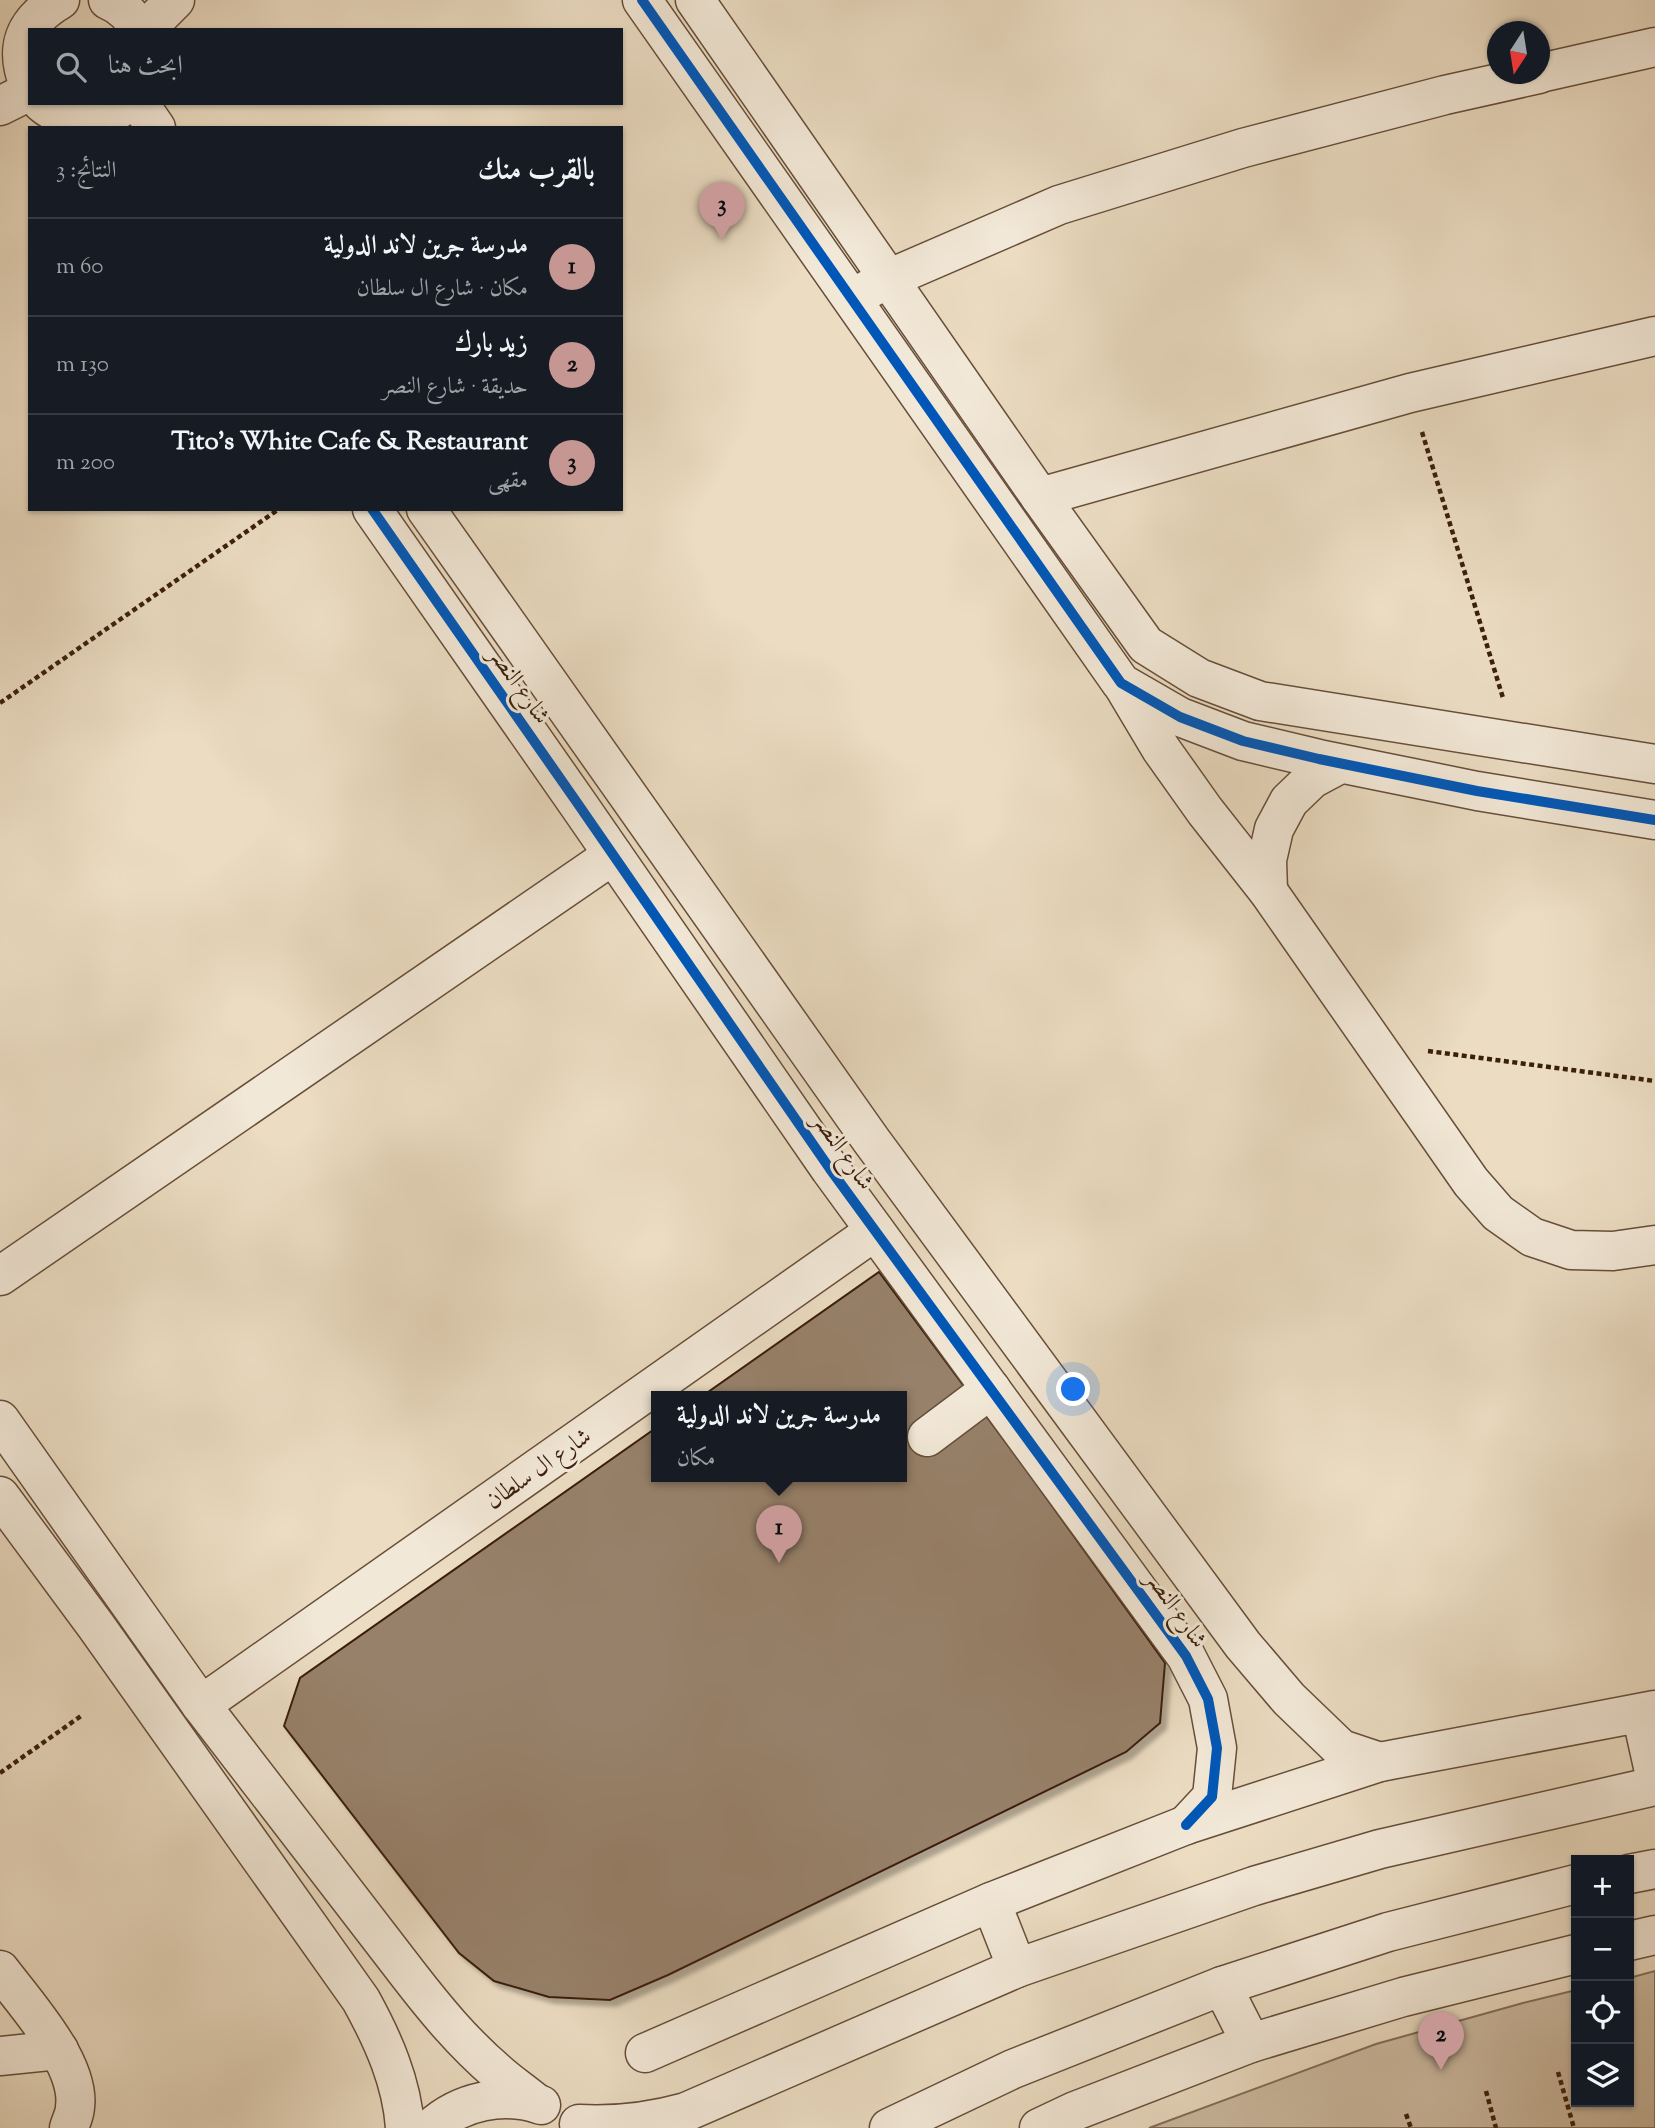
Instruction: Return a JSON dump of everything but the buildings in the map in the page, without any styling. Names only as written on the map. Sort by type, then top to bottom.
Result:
[{"type":"street","points":[[28,85],[22,70],[22,48],[14,37],[42,11],[60,0]]},
{"type":"street","points":[[108,0],[132,16],[141,28]]},
{"type":"street","points":[[145,28],[175,0]]},
{"type":"street","points":[[642,0],[1121,683],[1168,759],[1268,891],[1471,1182],[1498,1213],[1532,1237],[1571,1250],[1613,1251],[1655,1245]]},
{"type":"street","points":[[695,0],[1146,645],[1199,678],[1260,701],[1655,764]]},
{"type":"street","points":[[1550,71],[1655,47]]},
{"type":"street","points":[[851,299],[888,279],[1059,205],[1243,148],[1494,84]]},
{"type":"street","points":[[0,106],[28,91]]},
{"type":"street","points":[[45,105],[61,116],[80,120],[112,116]]},
{"type":"street","points":[[140,105],[155,126]]},
{"type":"street","points":[[1040,497],[1409,393],[1655,336]]},
{"type":"street","name":"شارع النصر","points":[[426,511],[870,1140],[1243,1645],[1289,1699],[1341,1749],[1380,1762]]},
{"type":"street","name":"شارع النصر","points":[[385,514],[578,804],[830,1169],[1186,1656],[1208,1699],[1217,1748],[1213,1797],[1186,1825]]},
{"type":"street","points":[[1121,683],[1169,659]]},
{"type":"street","points":[[1121,683],[1180,717],[1243,741],[1340,764],[1478,791],[1655,820]]},
{"type":"street","points":[[1268,891],[1266,860],[1274,829],[1289,801],[1312,779],[1340,764]]},
{"type":"street","points":[[578,804],[615,777]]},
{"type":"street","points":[[0,1276],[613,855]]},
{"type":"street","points":[[830,1169],[870,1140]]},
{"type":"street","name":"شارع ال سلطان","points":[[201,1704],[876,1231]]},
{"type":"street","points":[[927,1437],[991,1389]]},
{"type":"street","points":[[0,1420],[201,1704],[435,2008],[497,2072],[536,2103]]},
{"type":"street","points":[[0,1496],[96,1626],[361,2000],[381,2036],[395,2076],[405,2128]]},
{"type":"street","points":[[96,1626],[127,1598]]},
{"type":"street","points":[[645,2053],[991,1902],[1186,1825],[1380,1762],[1648,1712],[1655,1776]]},
{"type":"street","points":[[431,2128],[462,2108],[486,2100],[511,2099],[536,2103],[551,2108],[580,2126],[632,2124],[686,2112],[703,2115],[1017,1968],[1254,1886],[1380,1849],[1655,1786]]},
{"type":"street","points":[[1634,1873],[1655,1868]]},
{"type":"street","points":[[889,2128],[1013,2069],[1222,1986],[1388,1932],[1571,1886]]},
{"type":"street","points":[[991,1902],[1017,1968]]},
{"type":"street","points":[[1634,1940],[1655,1936]]},
{"type":"street","points":[[1039,2128],[1075,2111],[1251,2043],[1403,1997],[1571,1955]]},
{"type":"street","points":[[0,1970],[59,2050],[72,2077],[76,2106],[69,2128]]},
{"type":"street","points":[[1222,1986],[1251,2043]]},
{"type":"street","points":[[0,2056],[59,2050]]},
{"type":"path","points":[[1409,393],[1517,743]]},
{"type":"path","points":[[0,703],[276,511]]},
{"type":"path","points":[[1375,1044],[1655,1081]]},
{"type":"path","points":[[0,1773],[81,1716]]},
{"type":"path","points":[[1558,2072],[1574,2128]]},
{"type":"path","points":[[1486,2091],[1496,2128]]},
{"type":"path","points":[[1406,2114],[1411,2128]]},
{"type":"shaded area","points":[[1655,1971],[1655,2128],[1149,2128],[1376,2044],[1571,1991],[1571,2107],[1634,2107],[1634,1977]]},
{"type":"cycle path","points":[[642,0],[1121,683],[1180,717],[1243,741],[1477,791],[1655,820]]},
{"type":"cycle path","points":[[373,511],[830,1169],[1186,1656],[1208,1699],[1217,1748],[1212,1797],[1186,1825]]},
{"type":"place","name":"Tito's White Cafe & Restaurant","points":[[722,240]]},
{"type":"place","name":"مدرسة جرين لاند الدولية","points":[[779,1563]]},
{"type":"place","name":"زيد بارك","points":[[1441,2070]]}]
